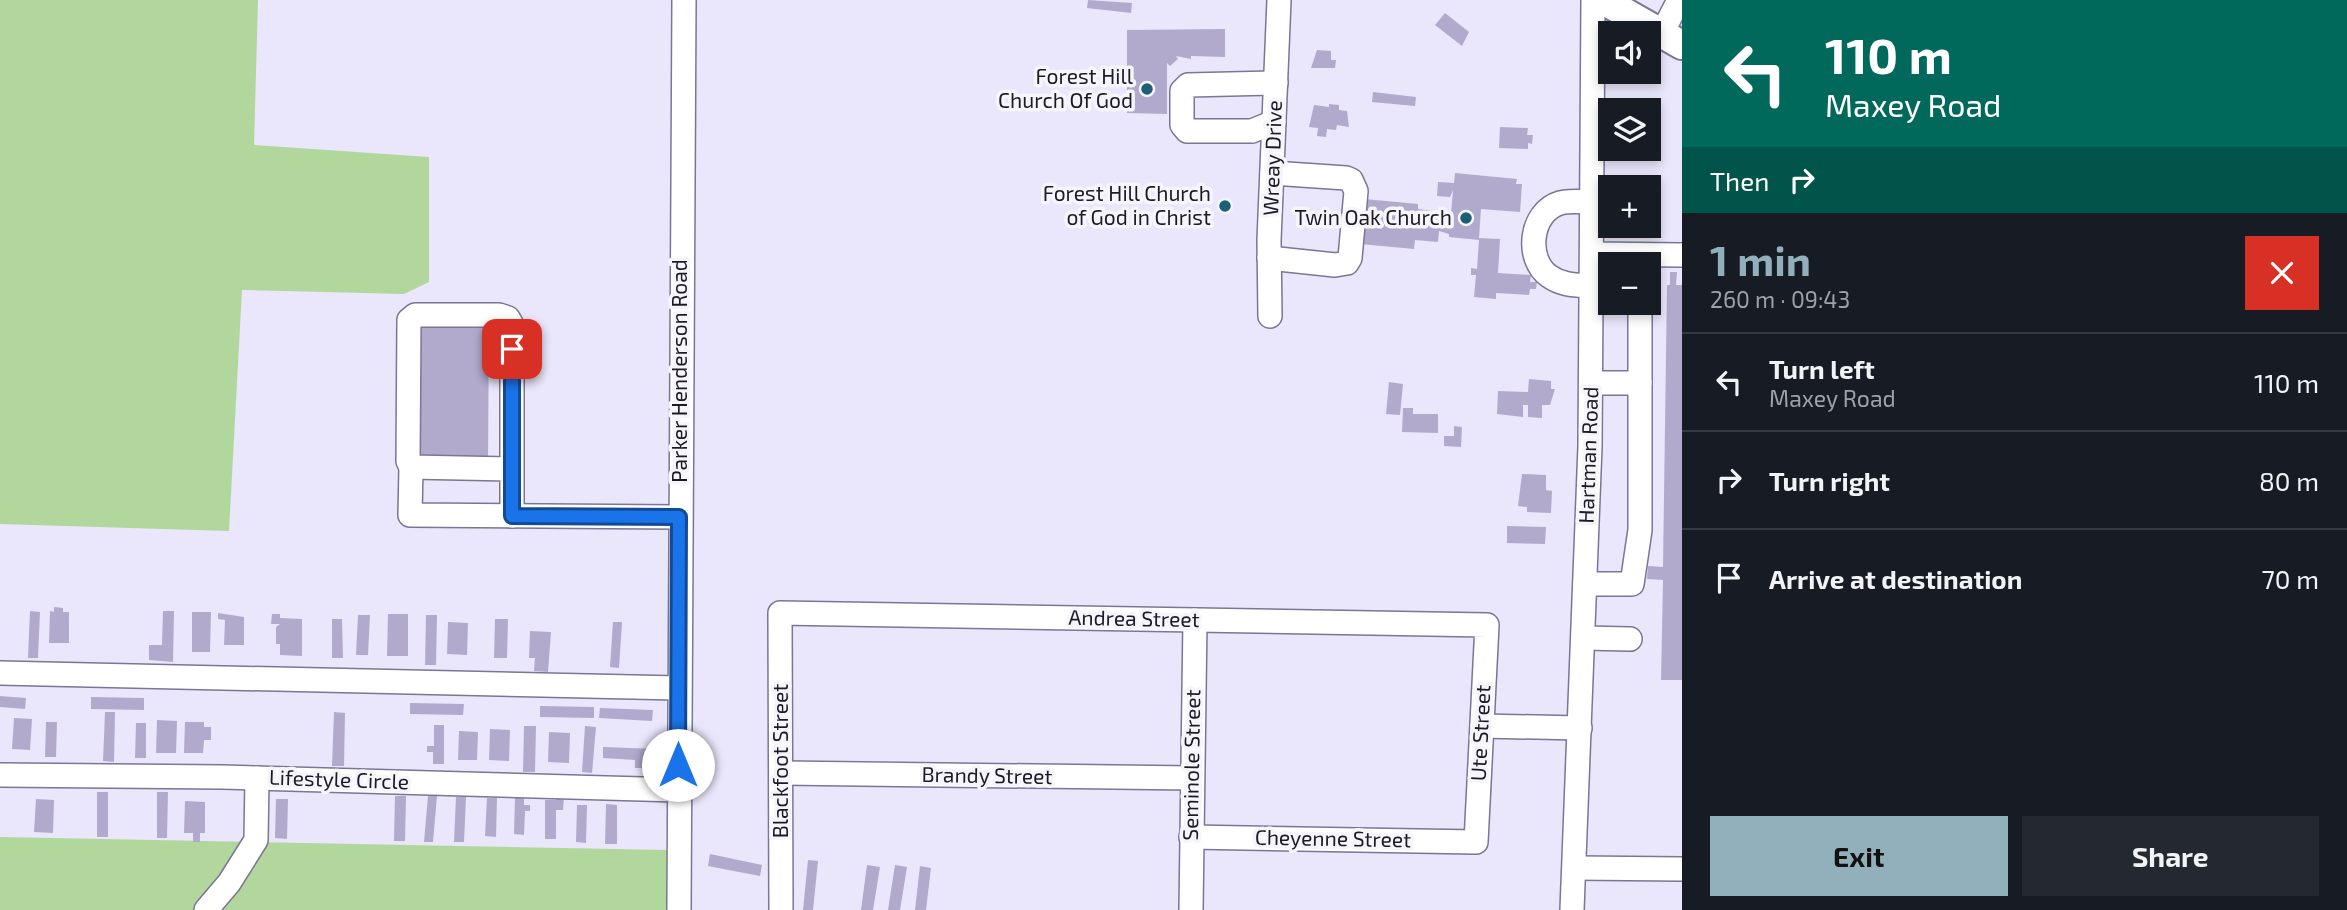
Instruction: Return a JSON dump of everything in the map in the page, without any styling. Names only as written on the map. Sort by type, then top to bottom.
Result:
[{"type":"main road","points":[[1603,0],[1672,39]]},
{"type":"street","name":"Parker Henderson Road","points":[[679,910],[678,688],[684,0]]},
{"type":"street","name":"Wreay Drive","points":[[1270,316],[1269,258],[1279,0]]},
{"type":"street","name":"Hartman Road","points":[[1572,910],[1591,383],[1593,0]]},
{"type":"street","points":[[1672,39],[1679,0]]},
{"type":"street","points":[[1274,122],[1252,131],[1187,131],[1182,125],[1182,91],[1188,85],[1276,83]]},
{"type":"street","points":[[1269,258],[1335,265],[1347,263],[1350,258],[1356,191],[1351,180],[1346,178],[1272,173]]},
{"type":"street","points":[[1592,286],[1571,285],[1551,278],[1537,262],[1534,246],[1539,223],[1552,207],[1564,202],[1593,202]]},
{"type":"street","points":[[1592,254],[1598,255]]},
{"type":"street","points":[[1661,257],[1682,255]]},
{"type":"street","points":[[512,516],[512,325],[508,318],[499,315],[421,313],[409,320],[410,515],[512,516],[679,517]]},
{"type":"street","points":[[1585,584],[1632,584],[1640,530],[1640,315]]},
{"type":"street","points":[[1591,383],[1640,383]]},
{"type":"street","points":[[411,467],[512,469]]},
{"type":"street","name":"Andrea Street","points":[[780,613],[1487,625]]},
{"type":"street","name":"Blackfoot Street","points":[[780,613],[781,910]]},
{"type":"street","name":"Seminole Street","points":[[1191,910],[1195,620]]},
{"type":"street","name":"Ute Street","points":[[1476,842],[1487,625]]},
{"type":"street","points":[[1583,638],[1630,639]]},
{"type":"street","points":[[0,673],[678,688]]},
{"type":"street","points":[[1482,726],[1580,728]]},
{"type":"street","name":"Brandy Street","points":[[782,773],[1192,778]]},
{"type":"street","name":"Lifestyle Circle","points":[[0,775],[257,778],[678,790]]},
{"type":"street","points":[[205,910],[229,883],[256,840],[257,778]]},
{"type":"street","name":"Cheyenne Street","points":[[1191,837],[1476,842]]},
{"type":"street","points":[[1575,868],[1682,869]]},
{"type":"green space","points":[[0,0],[258,0],[254,145],[429,157],[429,282],[404,294],[242,290],[229,531],[0,524]]},
{"type":"green space","points":[[0,837],[668,850],[667,910],[0,910]]},
{"type":"building","points":[[1088,0],[1132,3],[1131,13],[1087,8]]},
{"type":"building","points":[[1445,13],[1469,32],[1462,46],[1435,25]]},
{"type":"building","name":"Forest Hill Church Of God","points":[[1225,29],[1225,57],[1191,56],[1191,59],[1176,56],[1178,59],[1170,66],[1167,63],[1167,114],[1127,113],[1127,30]]},
{"type":"building","points":[[1317,50],[1331,51],[1331,60],[1336,60],[1335,68],[1311,68]]},
{"type":"building","points":[[1373,92],[1416,97],[1415,106],[1372,102]]},
{"type":"building","points":[[1329,104],[1339,105],[1339,110],[1347,111],[1349,127],[1337,125],[1336,130],[1327,129],[1326,137],[1317,136],[1318,128],[1309,127],[1314,105],[1329,107]]},
{"type":"building","points":[[1500,127],[1528,128],[1527,135],[1533,135],[1532,144],[1528,143],[1528,149],[1499,148]]},
{"type":"building","points":[[1455,173],[1517,179],[1516,184],[1522,184],[1520,212],[1481,209],[1479,238],[1500,239],[1498,273],[1531,275],[1530,282],[1537,282],[1536,289],[1530,289],[1529,295],[1496,293],[1496,299],[1474,297],[1476,275],[1471,275],[1471,268],[1477,269],[1479,240],[1449,237],[1449,234],[1439,231],[1438,242],[1415,240],[1414,249],[1360,244],[1364,199],[1418,204],[1418,209],[1441,212],[1440,223],[1450,227],[1453,190],[1450,197],[1437,196],[1438,182],[1454,183]]},
{"type":"building","points":[[1670,272],[1677,272],[1676,285],[1682,285],[1682,680],[1661,680],[1663,580],[1647,579],[1648,566],[1663,567],[1667,285],[1670,285]]},
{"type":"building","points":[[420,322],[489,323],[488,460],[418,459]]},
{"type":"building","points":[[1529,379],[1551,381],[1551,389],[1555,389],[1550,405],[1542,405],[1542,418],[1528,417],[1528,405],[1523,405],[1523,417],[1497,414],[1498,391],[1528,392]]},
{"type":"building","points":[[1389,382],[1403,384],[1400,415],[1386,414]]},
{"type":"building","points":[[1403,408],[1413,408],[1413,414],[1438,414],[1438,433],[1402,432]]},
{"type":"building","points":[[1454,426],[1462,427],[1461,447],[1444,446],[1444,436],[1454,436]]},
{"type":"building","points":[[1522,474],[1546,475],[1546,490],[1552,491],[1551,513],[1527,512],[1527,507],[1518,506]]},
{"type":"building","points":[[1507,526],[1546,527],[1545,544],[1507,543]]},
{"type":"building","points":[[54,607],[69,612],[69,643],[49,643],[50,611],[54,612]]},
{"type":"building","points":[[30,611],[40,612],[38,658],[28,658]]},
{"type":"building","points":[[163,611],[174,611],[173,662],[149,660],[149,645],[162,645]]},
{"type":"building","points":[[192,612],[211,612],[210,652],[192,652]]},
{"type":"building","points":[[218,613],[244,617],[244,645],[224,645],[225,620],[218,619]]},
{"type":"building","points":[[272,614],[280,614],[280,618],[302,619],[302,656],[280,655],[280,644],[276,644],[276,627],[280,624],[271,624]]},
{"type":"building","points":[[388,614],[408,614],[408,656],[387,656]]},
{"type":"building","points":[[358,615],[370,615],[368,655],[356,655]]},
{"type":"building","points":[[426,615],[437,615],[436,665],[425,665]]},
{"type":"building","points":[[332,619],[342,619],[343,658],[332,658]]},
{"type":"building","points":[[495,619],[508,619],[507,658],[494,658]]},
{"type":"building","points":[[448,622],[468,623],[467,655],[447,654]]},
{"type":"building","points":[[613,622],[622,622],[619,668],[610,667]]},
{"type":"building","points":[[530,631],[551,632],[548,672],[534,671],[535,658],[529,658]]},
{"type":"building","points":[[0,696],[26,698],[25,709],[0,707]]},
{"type":"building","points":[[91,697],[144,698],[144,710],[91,709]]},
{"type":"building","points":[[410,703],[464,704],[463,715],[410,714]]},
{"type":"building","points":[[540,706],[594,707],[594,718],[540,717]]},
{"type":"building","points":[[600,708],[653,710],[652,721],[599,718]]},
{"type":"building","points":[[105,712],[115,712],[114,762],[103,761]]},
{"type":"building","points":[[334,712],[345,713],[344,766],[332,766]]},
{"type":"building","points":[[14,718],[32,719],[30,750],[12,749]]},
{"type":"building","points":[[157,720],[177,721],[176,753],[156,753]]},
{"type":"building","points":[[46,722],[57,722],[56,757],[45,757]]},
{"type":"building","points":[[185,722],[204,722],[204,727],[211,727],[211,740],[204,740],[203,753],[184,753]]},
{"type":"building","points":[[136,723],[146,723],[146,758],[135,758]]},
{"type":"building","points":[[434,725],[444,725],[444,764],[433,764],[433,752],[427,752],[427,746],[434,746]]},
{"type":"building","points":[[524,726],[536,726],[535,772],[523,772]]},
{"type":"building","points":[[585,726],[596,727],[592,773],[582,772]]},
{"type":"building","points":[[490,729],[510,730],[509,761],[489,760]]},
{"type":"building","points":[[459,731],[478,732],[477,760],[458,760]]},
{"type":"building","points":[[549,732],[570,733],[569,763],[548,762]]},
{"type":"building","points":[[603,747],[657,749],[656,760],[645,760],[644,768],[635,768],[635,760],[603,758]]},
{"type":"building","points":[[97,792],[108,792],[108,837],[97,837]]},
{"type":"building","points":[[157,792],[168,792],[167,838],[157,838]]},
{"type":"building","points":[[395,796],[406,796],[405,841],[394,841]]},
{"type":"building","points":[[428,796],[437,796],[433,842],[424,842]]},
{"type":"building","points":[[556,796],[564,796],[563,810],[556,810],[556,839],[545,839],[545,800],[556,800]]},
{"type":"building","points":[[456,797],[466,797],[464,842],[454,842]]},
{"type":"building","points":[[487,798],[497,798],[496,837],[485,836]]},
{"type":"building","points":[[515,798],[524,798],[524,805],[530,805],[530,811],[525,811],[524,835],[514,834]]},
{"type":"building","points":[[36,799],[54,800],[53,833],[34,832]]},
{"type":"building","points":[[276,799],[288,799],[287,839],[275,838]]},
{"type":"building","points":[[185,801],[205,802],[205,833],[200,833],[200,842],[193,842],[193,833],[184,833]]},
{"type":"building","points":[[606,804],[617,805],[617,844],[605,844]]},
{"type":"building","points":[[577,805],[587,805],[586,843],[576,842]]},
{"type":"building","points":[[710,854],[762,865],[760,876],[708,866]]},
{"type":"building","points":[[808,860],[818,861],[813,910],[803,910]]},
{"type":"building","points":[[867,865],[880,867],[873,910],[861,910]]},
{"type":"building","points":[[895,865],[907,867],[900,910],[888,910]]},
{"type":"building","points":[[920,866],[931,868],[926,910],[915,910]]},
{"type":"place","name":"Forest Hill Church Of God","points":[[1147,89]]},
{"type":"place","name":"Forest Hill Church of God in Christ","points":[[1225,206]]},
{"type":"place","name":"Twin Oak Church","points":[[1466,218]]},
{"type":"route","points":[[512,349],[512,516],[679,517],[678,765]]}]
